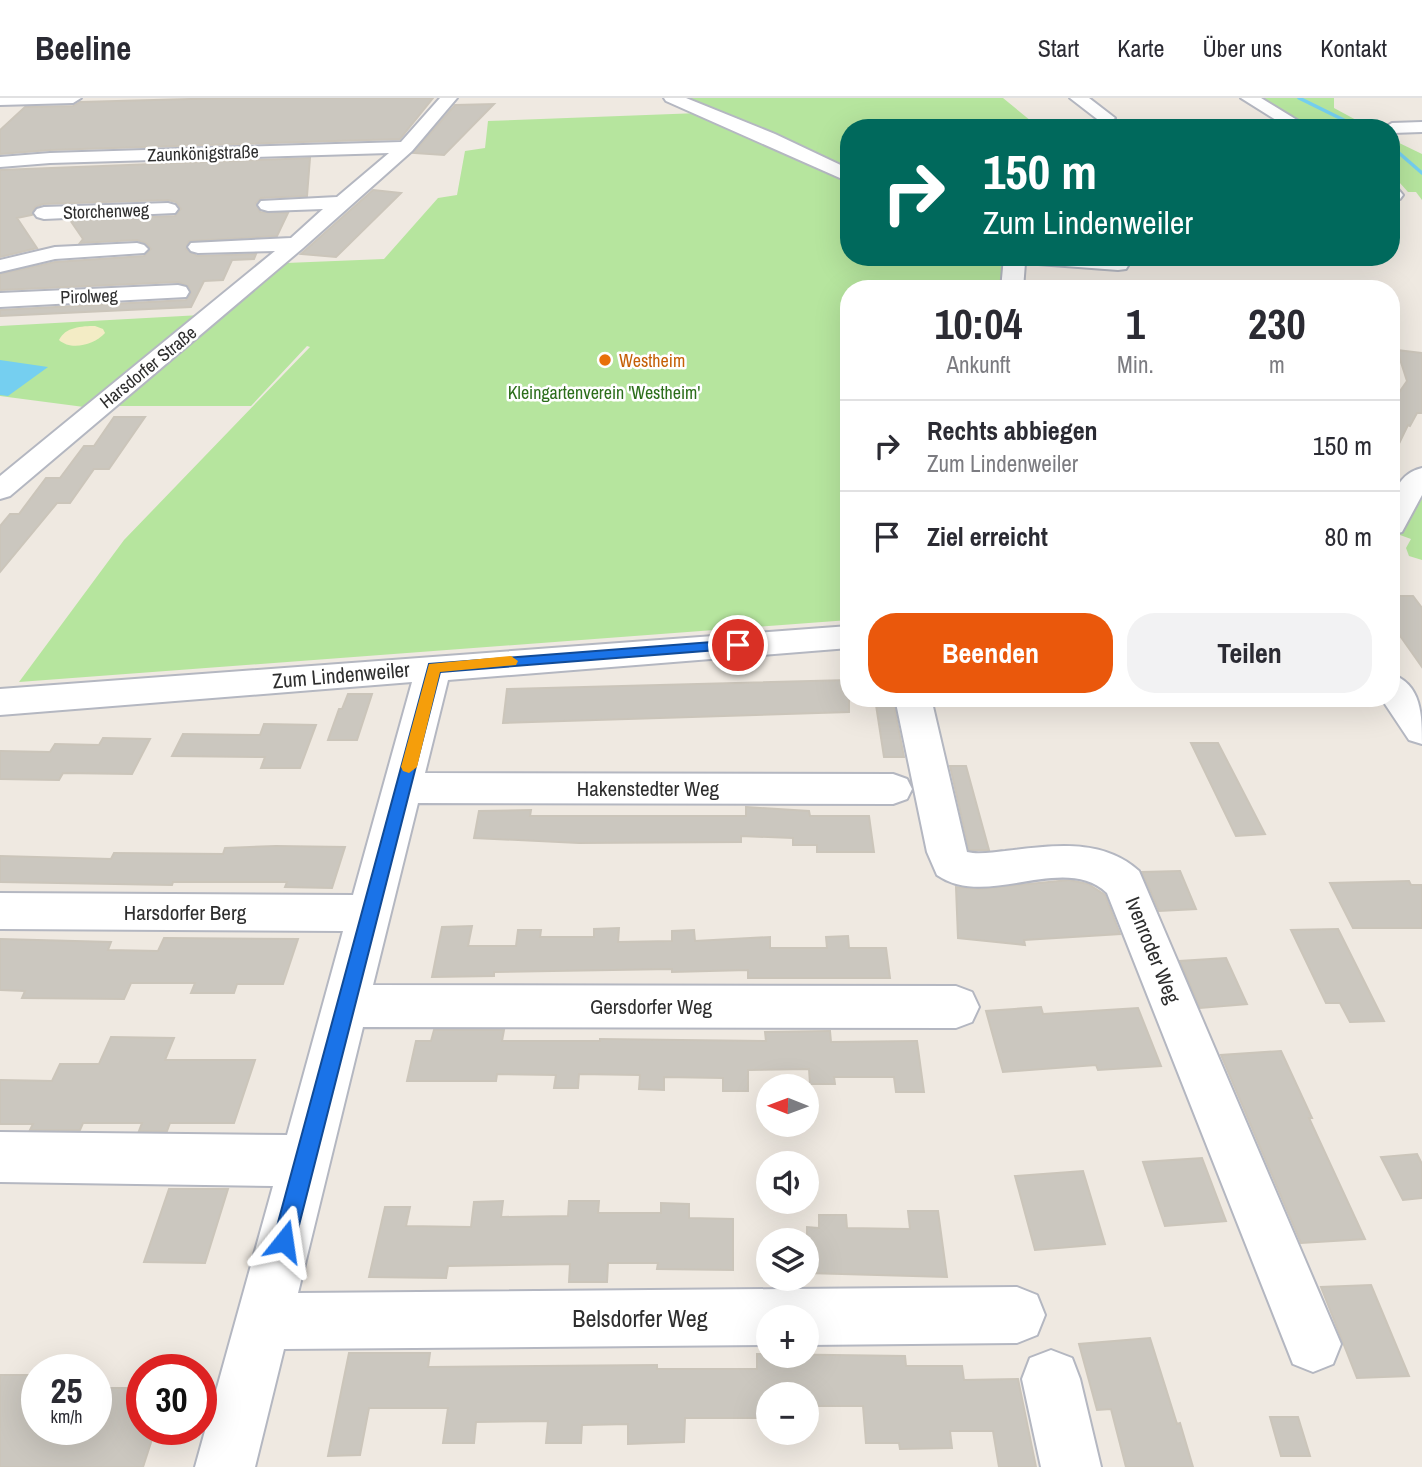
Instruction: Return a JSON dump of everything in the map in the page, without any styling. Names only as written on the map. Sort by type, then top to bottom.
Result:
[{"type":"street","points":[[0,100],[73,98]]},
{"type":"street","name":"Harsdorfer Straße","points":[[0,490],[13,469],[296,244],[406,147],[449,98]]},
{"type":"street","points":[[671,98],[769,138],[840,172]]},
{"type":"street","points":[[1078,98],[1103,119]]},
{"type":"street","points":[[1107,98],[1108,119]]},
{"type":"street","points":[[1249,98],[1286,119]]},
{"type":"street","points":[[1400,128],[1422,127]]},
{"type":"street","name":"Zaunkönigstraße","points":[[4,161],[406,147]]},
{"type":"street","points":[[4,161],[20,178]]},
{"type":"street","name":"Storchenweg","points":[[32,196],[66,243],[64,249],[55,253]]},
{"type":"street","points":[[268,205],[342,203]]},
{"type":"street","name":"Storchenweg","points":[[44,213],[169,209]]},
{"type":"street","points":[[198,247],[296,244]]},
{"type":"street","name":"Storchenweg","points":[[55,253],[137,249]]},
{"type":"street","points":[[0,266],[55,253]]},
{"type":"street","name":"Pirolweg","points":[[0,300],[178,292]]},
{"type":"street","points":[[1400,509],[1412,487],[1422,477]]},
{"type":"street","name":"Zum Lindenweiler","points":[[0,702],[840,638]]},
{"type":"street","points":[[225,1467],[434,667]]},
{"type":"street","points":[[1400,699],[1422,731]]},
{"type":"street","name":"Ivenroder Weg","points":[[915,707],[947,852],[952,863],[972,871],[1091,863],[1115,873],[1126,886],[1312,1343]]},
{"type":"street","name":"Hakenstedter Weg","points":[[403,788],[893,789]]},
{"type":"street","name":"Harsdorfer Berg","points":[[0,911],[371,913]]},
{"type":"street","name":"Gersdorfer Weg","points":[[346,1006],[956,1007]]},
{"type":"street","points":[[0,1157],[305,1161]]},
{"type":"street","name":"Belsdorfer Weg","points":[[263,1321],[1017,1315]]},
{"type":"street","points":[[1051,1379],[1071,1467]]},
{"type":"green space","points":[[679,98],[1003,98],[1029,119],[840,119],[840,168]]},
{"type":"green space","points":[[1254,98],[1334,98],[1334,108],[1354,119],[1290,119]]},
{"type":"green space","name":"Kleingartenverein 'Westheim'","points":[[699,113],[840,177],[840,266],[1004,266],[1003,280],[840,280],[840,621],[19,682],[124,540],[310,347],[307,346],[251,406],[113,406],[286,263],[384,259],[438,198],[457,195],[465,151],[485,148],[488,121]]},
{"type":"green space","points":[[1400,143],[1422,154],[1422,200],[1416,192],[1408,192],[1400,183]]},
{"type":"green space","points":[[201,315],[84,407],[0,396],[0,326]]},
{"type":"green space","points":[[1422,499],[1422,560],[1409,556],[1406,548],[1411,539],[1400,535]]},
{"type":"sand","points":[[95,326],[103,329],[105,333],[89,343],[76,346],[59,340],[70,330]]},
{"type":"water","points":[[0,360],[48,367],[8,396],[0,395]]},
{"type":"building","points":[[227,98],[433,98],[400,139],[50,150],[0,154],[0,130],[25,107],[73,106],[80,102]]},
{"type":"building","points":[[494,104],[444,155],[413,153],[455,105]]},
{"type":"building","points":[[310,158],[307,196],[261,198],[256,203],[260,212],[288,213],[277,236],[189,241],[186,249],[197,256],[256,254],[254,259],[232,260],[223,280],[204,281],[191,307],[0,316],[0,310],[186,300],[191,293],[188,286],[178,282],[0,290],[0,274],[55,262],[144,256],[151,249],[146,243],[137,240],[80,243],[83,239],[70,220],[175,216],[181,209],[176,202],[168,200],[43,204],[35,207],[32,215],[17,218],[37,248],[0,257],[0,170]]},
{"type":"building","points":[[373,190],[401,193],[336,257],[301,254]]},
{"type":"building","points":[[1400,350],[1422,353],[1422,413],[1417,413],[1400,441],[1400,391],[1407,381]]},
{"type":"building","points":[[114,417],[145,417],[109,469],[94,469],[70,503],[57,503],[0,572],[0,526],[10,514],[19,514],[46,478],[60,478],[84,446],[94,446]]},
{"type":"building","points":[[1400,596],[1413,596],[1422,608],[1422,667],[1400,636]]},
{"type":"building","points":[[840,680],[840,707],[849,707],[849,712],[503,723],[507,689]]},
{"type":"building","points":[[348,694],[372,694],[357,740],[328,740],[339,709],[342,709]]},
{"type":"building","points":[[876,707],[894,707],[904,757],[884,757]]},
{"type":"building","points":[[264,724],[316,725],[300,768],[261,768],[265,757],[172,756],[183,734],[260,735]]},
{"type":"building","points":[[103,738],[150,739],[132,774],[63,773],[59,780],[0,779],[0,751],[50,752],[55,744],[99,745]]},
{"type":"building","points":[[1191,743],[1218,743],[1265,834],[1236,836]]},
{"type":"building","points":[[950,766],[966,766],[989,850],[969,850]]},
{"type":"building","points":[[746,807],[809,811],[810,816],[869,816],[874,852],[817,852],[817,845],[793,845],[793,838],[741,836],[741,842],[579,843],[474,838],[479,811],[531,810],[530,816],[746,816]]},
{"type":"building","points":[[345,847],[332,888],[285,887],[287,882],[173,882],[172,885],[0,882],[0,856],[111,859],[114,853],[223,854],[225,848]]},
{"type":"building","points":[[1180,871],[1196,909],[1159,911],[1142,872]]},
{"type":"building","points":[[1069,880],[1088,884],[1105,895],[1120,934],[1024,940],[1025,945],[958,938],[956,887],[979,889]]},
{"type":"building","points":[[1409,881],[1411,885],[1422,885],[1422,928],[1353,928],[1330,883]]},
{"type":"building","points":[[472,926],[468,946],[516,946],[518,930],[541,930],[540,937],[594,937],[594,929],[619,928],[618,942],[672,941],[672,931],[694,930],[695,941],[770,937],[770,948],[827,948],[826,937],[848,936],[849,948],[886,948],[890,978],[748,978],[748,970],[672,972],[672,969],[494,972],[494,976],[432,977],[442,927]]},
{"type":"building","points":[[1338,929],[1384,1021],[1350,1022],[1340,1003],[1326,1003],[1291,930]]},
{"type":"building","points":[[164,938],[298,939],[283,984],[237,984],[234,993],[191,993],[195,983],[131,983],[124,999],[22,998],[25,991],[0,990],[0,939],[111,942],[108,950],[158,951]]},
{"type":"building","points":[[1226,958],[1247,1004],[1200,1008],[1180,961]]},
{"type":"building","points":[[1041,1007],[1043,1014],[1138,1008],[1161,1066],[1098,1070],[1096,1065],[1003,1072],[986,1011]]},
{"type":"building","points":[[434,1030],[504,1030],[502,1041],[766,1041],[765,1032],[830,1031],[831,1042],[917,1041],[924,1092],[896,1092],[894,1077],[834,1077],[835,1084],[819,1084],[819,1074],[809,1074],[809,1069],[748,1070],[748,1091],[723,1091],[723,1078],[664,1077],[664,1090],[639,1089],[640,1075],[579,1074],[578,1088],[554,1088],[556,1075],[497,1074],[496,1081],[407,1081],[416,1041],[431,1041]]},
{"type":"building","points":[[111,1037],[174,1038],[165,1060],[255,1060],[234,1123],[170,1123],[167,1131],[139,1131],[142,1123],[83,1123],[80,1130],[30,1130],[33,1124],[0,1124],[0,1080],[52,1081],[60,1064],[99,1064]]},
{"type":"building","points":[[1281,1051],[1365,1239],[1301,1243],[1221,1055]]},
{"type":"building","points":[[1417,1154],[1422,1164],[1422,1198],[1403,1200],[1381,1157]]},
{"type":"building","points":[[1202,1158],[1226,1221],[1165,1226],[1143,1162]]},
{"type":"building","points":[[1083,1171],[1105,1244],[1035,1250],[1015,1176]]},
{"type":"building","points":[[169,1189],[228,1189],[205,1263],[144,1262]]},
{"type":"building","points":[[503,1201],[501,1217],[568,1216],[569,1201],[599,1201],[598,1213],[661,1213],[661,1203],[689,1204],[689,1218],[733,1219],[733,1270],[657,1269],[658,1263],[608,1263],[607,1282],[569,1282],[570,1264],[448,1266],[446,1278],[369,1277],[385,1207],[410,1207],[406,1226],[471,1227],[474,1202]]},
{"type":"building","points":[[908,1211],[938,1211],[947,1277],[819,1273],[819,1215],[846,1215],[847,1228],[910,1229]]},
{"type":"building","points":[[1371,1285],[1409,1376],[1357,1378],[1321,1287]]},
{"type":"building","points":[[1150,1338],[1193,1467],[1126,1467],[1111,1409],[1097,1410],[1079,1344]]},
{"type":"building","points":[[349,1353],[430,1353],[428,1367],[657,1365],[657,1369],[819,1368],[819,1355],[905,1356],[906,1366],[962,1366],[964,1380],[1018,1379],[1036,1467],[999,1467],[993,1431],[950,1431],[952,1448],[900,1449],[899,1443],[866,1443],[863,1406],[819,1406],[819,1382],[756,1382],[756,1418],[685,1418],[684,1442],[628,1444],[628,1424],[582,1425],[581,1443],[546,1443],[548,1421],[476,1422],[474,1443],[443,1443],[448,1408],[369,1408],[360,1455],[328,1456]]},
{"type":"building","points":[[0,1375],[21,1375],[21,1445],[112,1445],[112,1388],[126,1388],[126,1445],[150,1445],[143,1467],[0,1467]]},
{"type":"building","points":[[1270,1417],[1298,1417],[1310,1456],[1281,1456]]},
{"type":"waterway","points":[[1299,98],[1342,119]]},
{"type":"waterway","points":[[1400,154],[1422,173]]},
{"type":"slow traffic","points":[[409,767],[434,667],[511,661]]},
{"type":"place","name":"Westheim","points":[[605,360]]},
{"type":"route","points":[[284,1241],[434,667],[738,645]]}]
